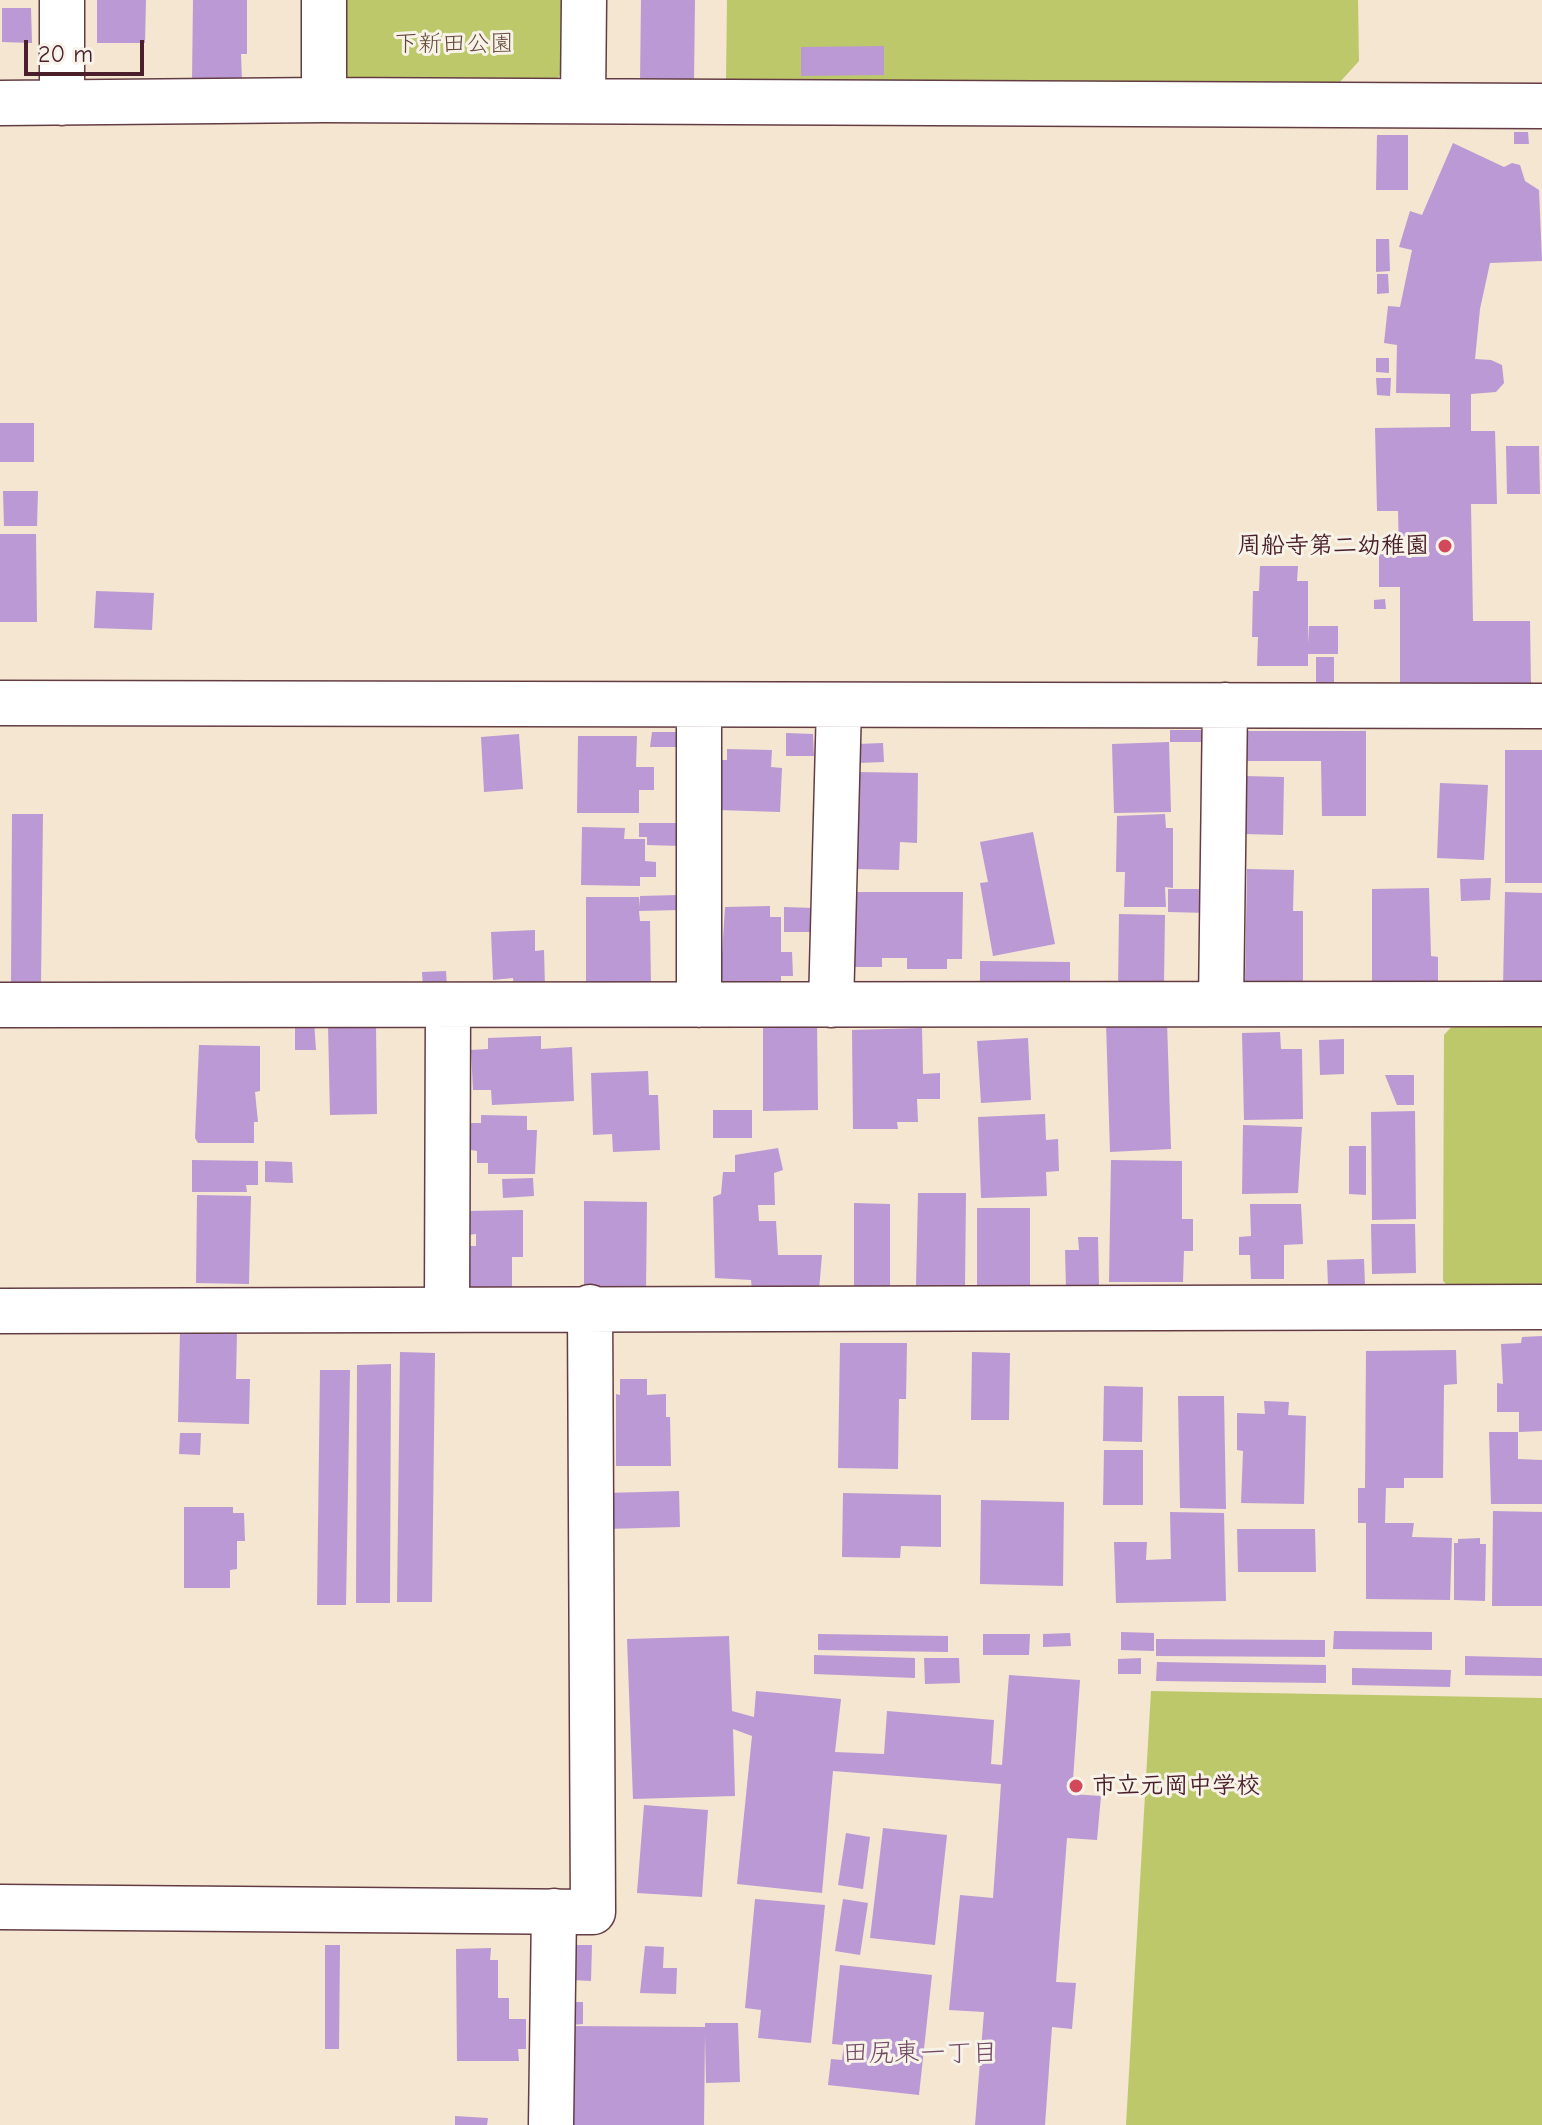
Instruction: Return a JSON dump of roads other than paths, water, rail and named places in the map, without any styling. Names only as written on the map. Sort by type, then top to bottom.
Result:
[{"type":"street","points":[[62,0],[62,103]]},
{"type":"street","points":[[324,0],[324,100]]},
{"type":"street","points":[[583,101],[584,0]]},
{"type":"street","points":[[0,103],[324,100],[1542,106]]},
{"type":"street","points":[[0,703],[1542,706]]},
{"type":"street","points":[[699,705],[699,1005]]},
{"type":"street","points":[[831,1005],[839,705]]},
{"type":"street","points":[[1221,1004],[1225,705]]},
{"type":"street","points":[[0,1005],[1542,1004]]},
{"type":"street","points":[[447,1308],[448,1005]]},
{"type":"street","points":[[0,1907],[593,1912],[590,1307]]},
{"type":"street","points":[[0,1311],[590,1307],[1542,1307]]},
{"type":"street","points":[[551,2125],[554,1911]]},
{"type":"place","name":"周船寺第二幼稚園","points":[[1445,546]]},
{"type":"place","name":"市立元岡中学校","points":[[1076,1786]]},
{"type":"district","name":"田尻東一丁目","points":[[920,2054]]},
{"type":"park label","name":"下新田公園","points":[[454,44]]}]
